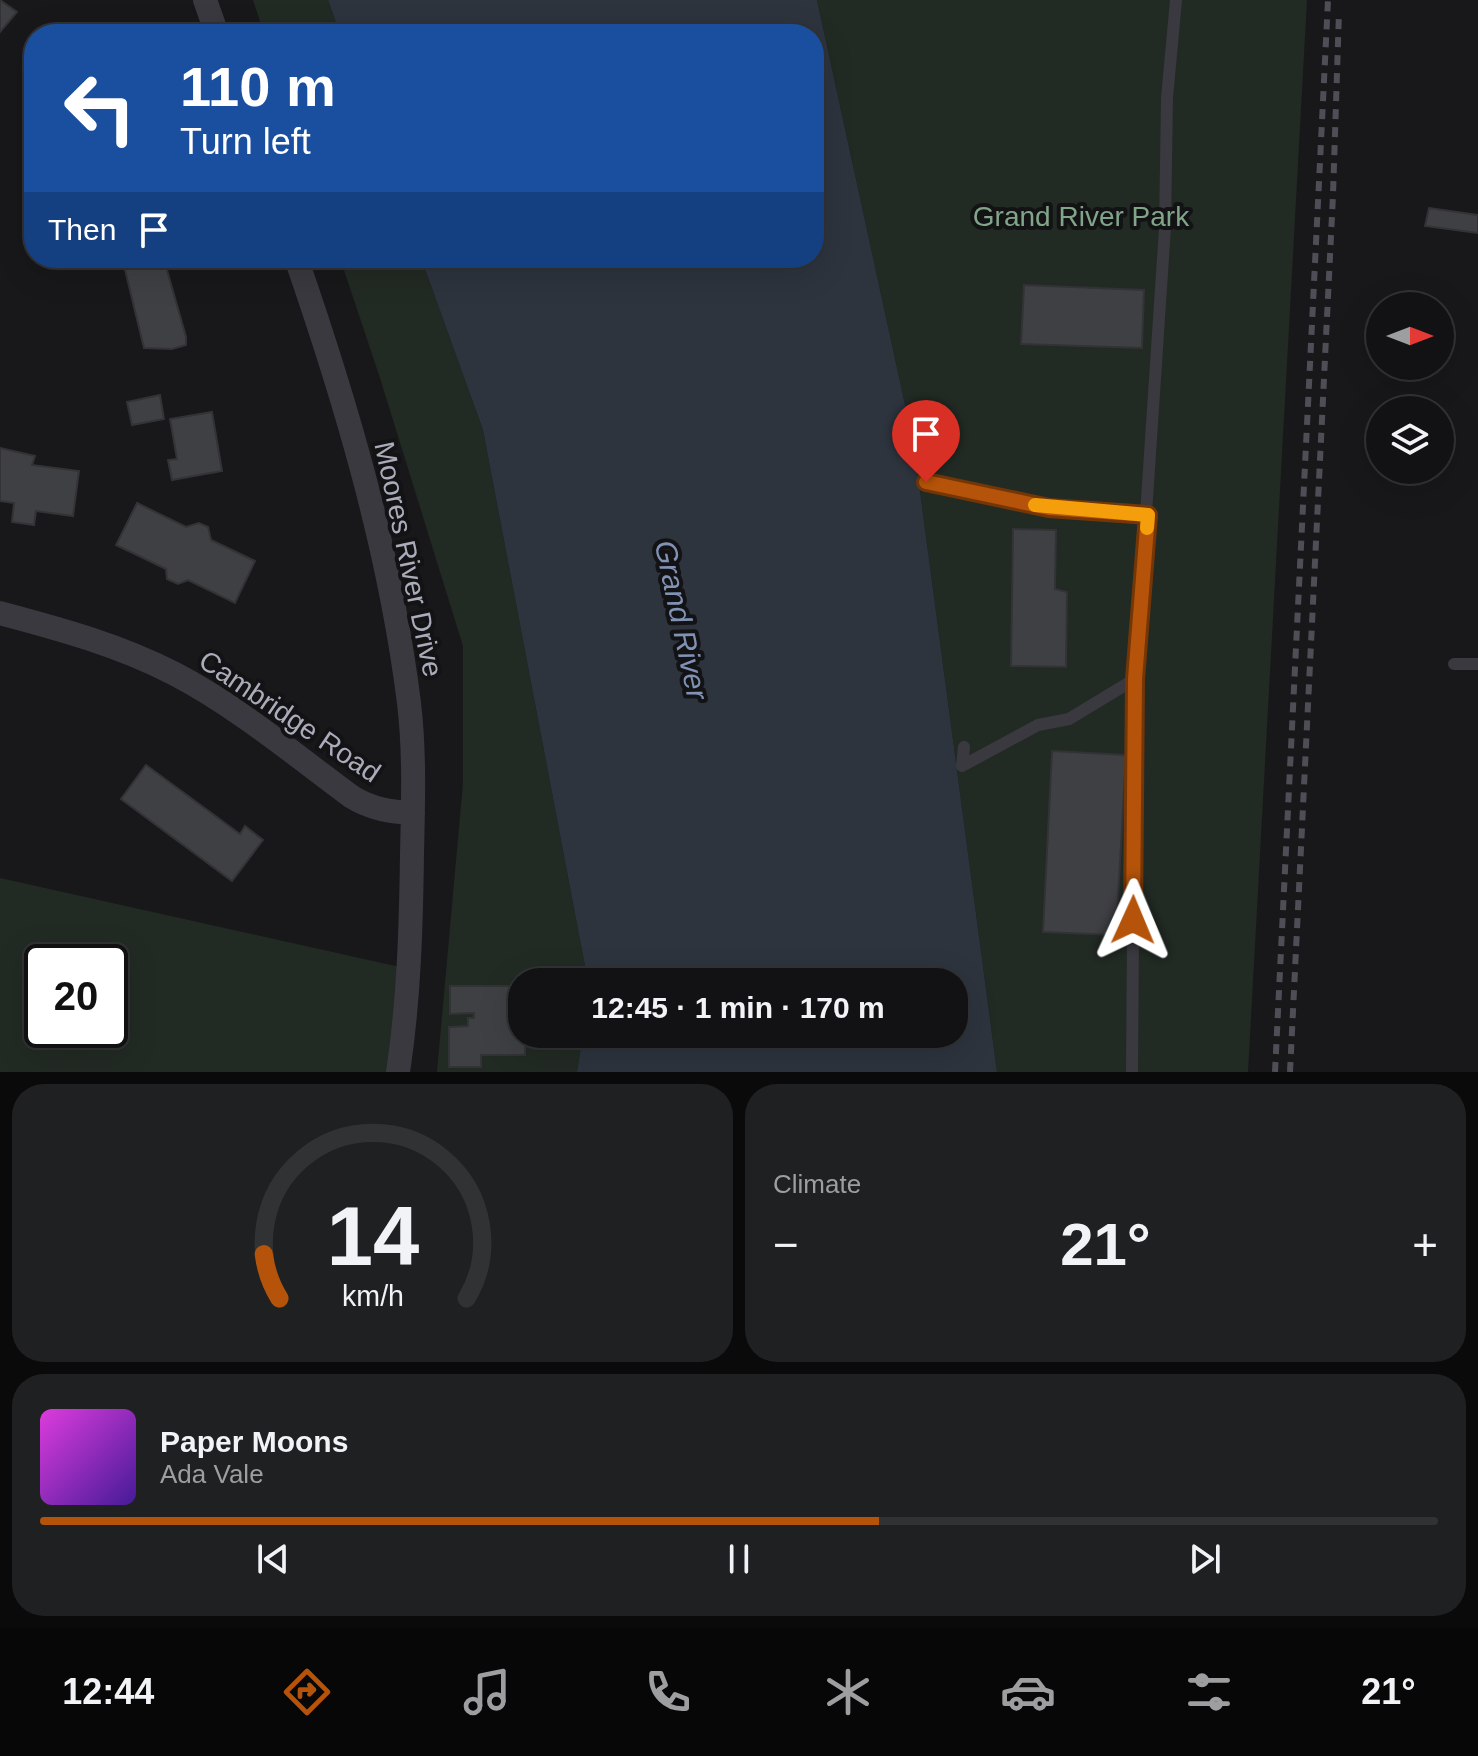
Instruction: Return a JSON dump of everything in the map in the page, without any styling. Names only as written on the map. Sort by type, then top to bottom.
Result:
[{"type":"street","points":[[205,0],[213,24]]},
{"type":"street","name":"Moores River Drive","points":[[299,268],[327,347],[370,499],[397,619],[409,706],[413,813],[411,930],[398,1072]]},
{"type":"street","name":"Cambridge Road","points":[[0,613],[75,633],[175,674],[221,701],[368,806],[388,812],[413,813]]},
{"type":"lane","points":[[1132,1070],[1135,679],[1148,515],[1165,228],[1167,98],[1176,0]]},
{"type":"lane","points":[[926,482],[1049,508],[1148,515]]},
{"type":"lane","points":[[1454,664],[1478,664]]},
{"type":"lane","points":[[964,747],[962,766],[1038,725],[1069,719],[1135,679]]},
{"type":"green space","points":[[253,0],[328,0],[336,24],[261,24]]},
{"type":"green space","name":"Grand River Park","points":[[817,0],[1307,0],[1248,1072],[997,1072],[914,446]]},
{"type":"green space","points":[[343,268],[425,268],[483,430],[585,968],[508,968],[508,1048],[581,1048],[577,1072],[437,1072],[463,783],[463,646]]},
{"type":"green space","points":[[0,878],[418,971],[402,1072],[0,1072]]},
{"type":"water","points":[[328,0],[817,0],[822,24],[336,24]]},
{"type":"water","name":"Grand River","points":[[824,32],[914,446],[997,1072],[577,1072],[581,1048],[968,1048],[968,968],[585,968],[483,430],[425,268],[824,268]]},
{"type":"building","points":[[0,0],[17,12],[0,32]]},
{"type":"building","points":[[1429,208],[1478,215],[1478,233],[1425,226]]},
{"type":"building","points":[[167,268],[186,345],[172,349],[144,348],[125,270]]},
{"type":"building","points":[[1024,285],[1144,290],[1142,348],[1021,344]]},
{"type":"building","points":[[160,395],[164,419],[132,425],[127,402]]},
{"type":"building","points":[[212,412],[222,471],[172,480],[168,460],[177,459],[170,419]]},
{"type":"building","points":[[0,448],[35,456],[32,465],[79,471],[73,516],[36,511],[34,525],[12,522],[14,503],[0,501]]},
{"type":"building","points":[[137,503],[186,527],[199,523],[208,527],[211,540],[255,561],[235,603],[188,580],[178,584],[167,579],[166,569],[116,545]]},
{"type":"building","points":[[1013,529],[1056,530],[1055,589],[1067,592],[1066,667],[1011,666]]},
{"type":"building","points":[[1052,751],[1126,755],[1116,935],[1043,932]]},
{"type":"building","points":[[146,765],[240,834],[245,826],[263,840],[232,881],[121,799]]},
{"type":"building","points":[[450,986],[508,986],[508,1048],[525,1048],[525,1055],[481,1055],[481,1067],[449,1067],[449,1027],[468,1026],[468,1018],[474,1018],[474,1013],[450,1014]]},
{"type":"railway","points":[[1275,1072],[1328,0]]},
{"type":"railway","points":[[1290,1072],[1333,195],[1339,12]]},
{"type":"slow traffic","points":[[1035,505],[1148,515],[1147,528]]},
{"type":"route","points":[[926,482],[1049,508],[1148,515],[1135,679],[1133,920]]}]
